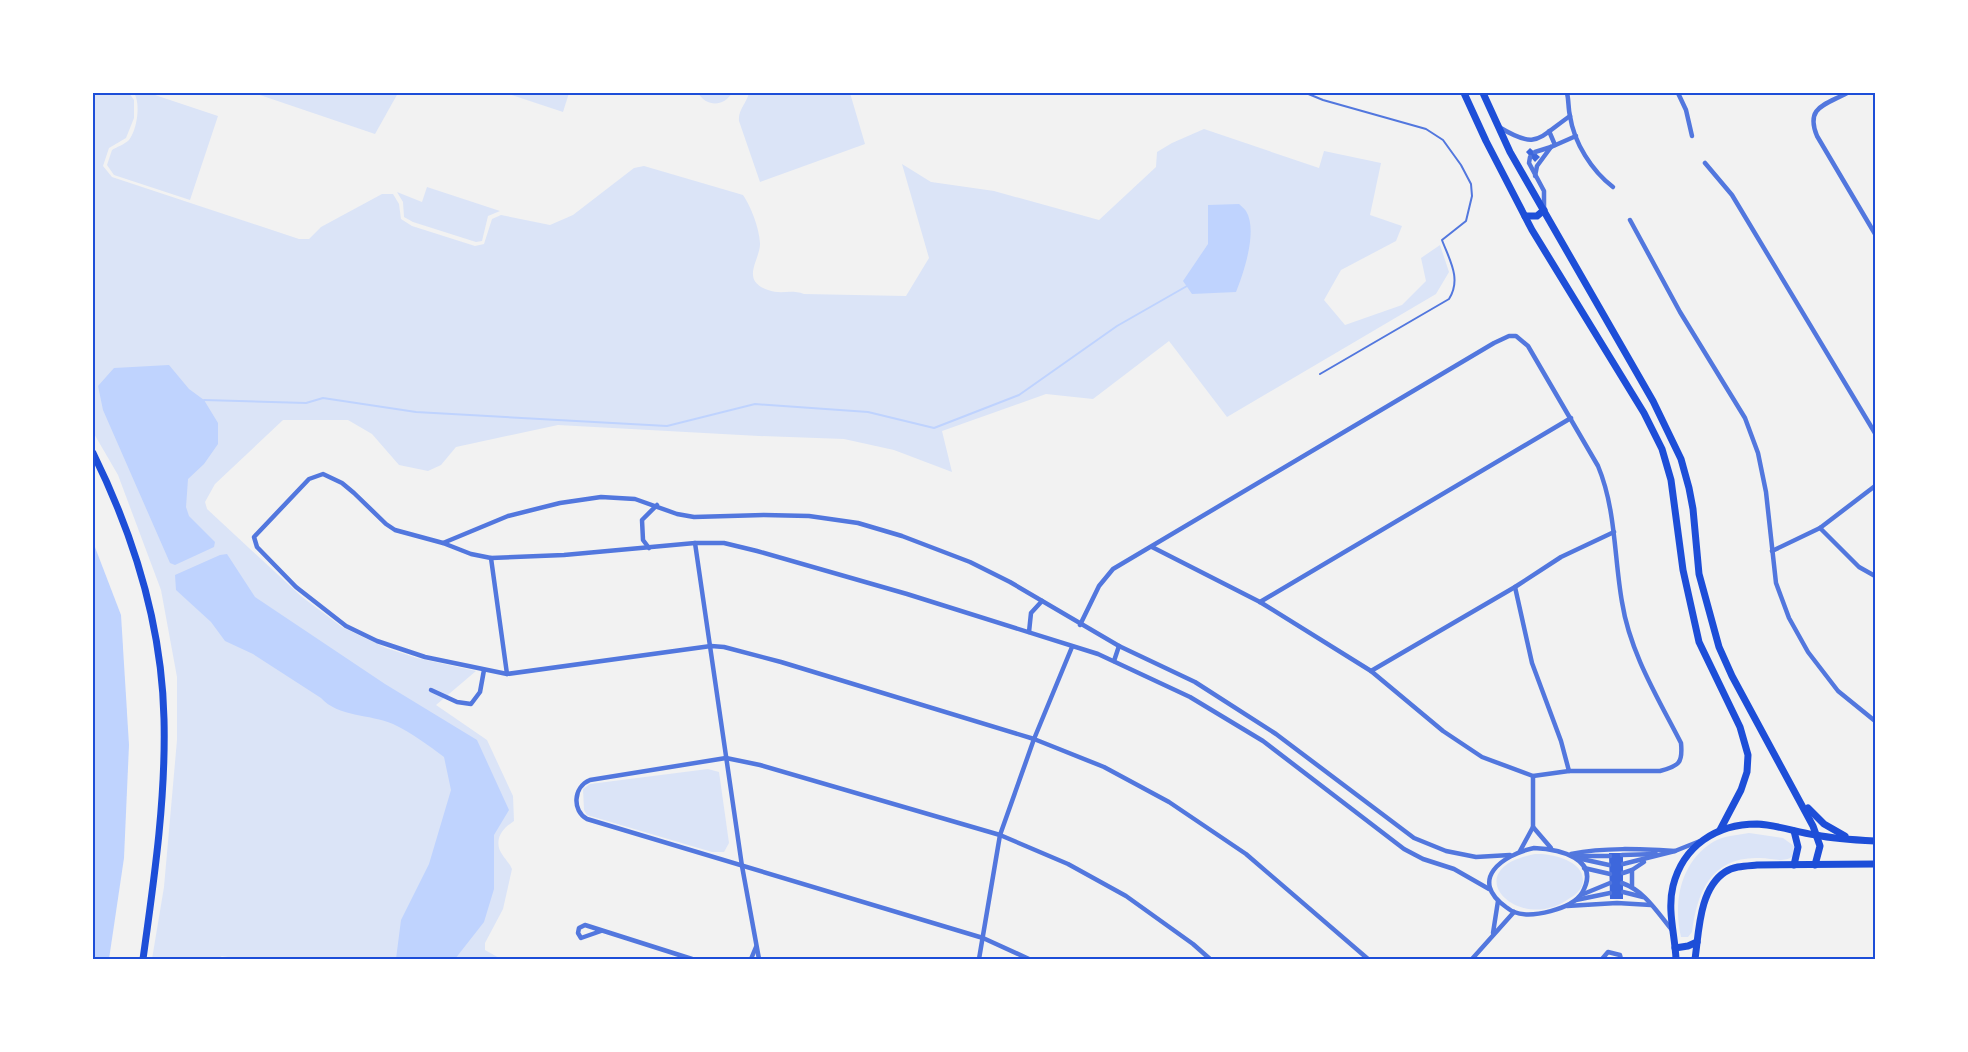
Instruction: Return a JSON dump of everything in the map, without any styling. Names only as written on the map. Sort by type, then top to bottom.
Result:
[{"type":"main road","points":[[1464,93],[1525,216],[1644,413],[1662,449],[1671,480],[1683,570],[1699,642],[1740,727],[1748,755],[1747,772],[1741,790],[1720,830]]},
{"type":"main road","points":[[1483,93],[1510,152],[1653,401],[1681,459],[1693,509],[1699,574],[1719,647],[1732,676],[1817,835],[1820,852],[1815,865]]},
{"type":"main road","points":[[1525,216],[1537,216],[1545,210]]},
{"type":"main road","points":[[93,453],[136,556],[151,612],[162,684],[164,720],[162,799],[143,959]]},
{"type":"main road","points":[[1797,794],[1824,824],[1856,840]]},
{"type":"main road","points":[[1676,959],[1671,910],[1673,887],[1681,865],[1691,849],[1700,841],[1720,830],[1737,825],[1759,824],[1817,835],[1875,841]]},
{"type":"main road","points":[[1794,831],[1798,847],[1794,865]]},
{"type":"main road","points":[[1695,959],[1703,906],[1714,882],[1725,872],[1739,867],[1875,864]]},
{"type":"main road","points":[[1675,948],[1697,942]]},
{"type":"street","points":[[1567,93],[1576,136],[1589,162],[1613,187]]},
{"type":"street","points":[[1678,93],[1686,110],[1692,136]]},
{"type":"street","points":[[1847,93],[1817,110],[1812,119],[1813,127],[1816,136],[1875,234]]},
{"type":"street","points":[[1498,127],[1528,141],[1536,139],[1570,116]]},
{"type":"street","points":[[1549,131],[1553,146]]},
{"type":"street","points":[[1534,152],[1576,136]]},
{"type":"street","points":[[1535,176],[1537,166],[1553,146]]},
{"type":"street","points":[[1530,157],[1529,163],[1544,191],[1545,210]]},
{"type":"street","points":[[1705,164],[1732,195],[1875,433]]},
{"type":"street","points":[[1630,220],[1680,312],[1744,418],[1758,453],[1766,492],[1776,583],[1789,618],[1808,652],[1838,691],[1875,721]]},
{"type":"street","points":[[1080,625],[1098,586],[1113,569],[1475,355],[1509,336],[1519,338],[1528,346],[1571,418],[1604,480],[1614,532],[1622,603],[1629,633],[1639,659],[1681,743],[1681,758],[1678,765],[1660,771],[1569,771],[1533,776],[1482,757],[1443,731],[1371,671],[1260,602],[1152,548]]},
{"type":"street","points":[[1260,602],[1571,418]]},
{"type":"street","points":[[1368,959],[1246,854],[1169,802],[1104,767],[1034,739],[724,647],[711,646],[507,674],[416,654],[377,641],[346,626],[296,587],[257,547],[254,537],[309,479],[323,474],[338,481],[354,493],[395,530],[491,558],[564,555],[695,543],[724,543],[757,550],[908,594],[1114,661],[1190,697],[1263,741],[1404,849],[1423,859],[1454,869],[1490,889]]},
{"type":"street","points":[[1772,551],[1820,528],[1875,486]]},
{"type":"street","points":[[443,543],[508,516],[560,503],[601,497],[634,499],[677,514],[694,517],[809,516],[858,523],[902,536],[970,562],[1010,582],[1119,646],[1195,682],[1310,759],[1414,838],[1446,851],[1476,857],[1510,855],[1534,848],[1551,848],[1609,865]]},
{"type":"street","points":[[649,548],[643,540],[642,520],[657,506]]},
{"type":"street","points":[[1820,528],[1859,567],[1875,576]]},
{"type":"street","points":[[1371,671],[1515,587],[1561,557],[1614,532]]},
{"type":"street","points":[[695,543],[742,867],[759,959]]},
{"type":"street","points":[[491,558],[507,674]]},
{"type":"street","points":[[1515,587],[1532,663],[1561,741],[1569,771]]},
{"type":"street","points":[[1029,632],[1031,614],[1042,601]]},
{"type":"street","points":[[1114,661],[1119,646]]},
{"type":"street","points":[[979,959],[1000,835],[1034,739],[1072,647]]},
{"type":"street","points":[[431,690],[456,702],[471,704],[480,692],[484,670]]},
{"type":"street","points":[[1029,959],[982,938],[878,905],[742,867],[587,819],[580,816],[577,811],[578,790],[584,782],[590,780],[726,758],[771,768],[1000,835],[1068,864],[1126,896],[1193,944],[1210,959]]},
{"type":"street","points":[[1520,851],[1533,826],[1533,776]]},
{"type":"street","points":[[1533,826],[1551,848]]},
{"type":"street","points":[[1623,864],[1675,851],[1700,841]]},
{"type":"street","points":[[1574,856],[1590,850],[1675,851]]},
{"type":"street","points":[[1510,855],[1492,871],[1488,880],[1497,901],[1514,912],[1544,914],[1566,906],[1617,903],[1651,905]]},
{"type":"street","points":[[1622,855],[1659,855]]},
{"type":"street","points":[[1574,856],[1610,856]]},
{"type":"street","points":[[1574,856],[1584,868],[1585,883],[1581,895]]},
{"type":"street","points":[[1623,873],[1632,870],[1648,858]]},
{"type":"street","points":[[1584,868],[1610,874]]},
{"type":"street","points":[[1632,870],[1632,886]]},
{"type":"street","points":[[1566,906],[1581,895],[1610,883]]},
{"type":"street","points":[[1622,883],[1632,886],[1646,898],[1672,930]]},
{"type":"street","points":[[1574,900],[1610,892]]},
{"type":"street","points":[[1623,892],[1646,898]]},
{"type":"street","points":[[1493,936],[1497,901]]},
{"type":"street","points":[[1472,959],[1514,912]]},
{"type":"street","points":[[600,931],[692,959]]},
{"type":"street","points":[[751,959],[757,944]]},
{"type":"street","points":[[1602,959],[1608,952],[1620,954],[1621,959]]},
{"type":"lane","points":[[1306,93],[1323,100],[1426,129],[1443,140],[1461,165],[1471,184],[1472,196],[1466,222],[1442,240],[1456,278],[1449,299],[1320,374]]},
{"type":"shaded area","points":[[93,93],[129,93],[134,100],[134,118],[126,138],[109,148],[103,166],[112,177],[299,239],[309,239],[321,227],[382,194],[393,194],[399,204],[401,219],[412,226],[475,246],[484,244],[492,219],[501,215],[550,225],[573,215],[634,168],[644,166],[743,195],[754,218],[759,237],[760,243],[753,275],[759,286],[773,291],[804,294],[906,296],[929,258],[902,164],[931,182],[994,191],[1099,220],[1156,167],[1157,152],[1204,129],[1319,168],[1324,151],[1381,163],[1370,215],[1402,226],[1396,241],[1341,270],[1324,300],[1345,325],[1402,305],[1426,281],[1421,258],[1440,245],[1449,272],[1436,294],[1227,417],[1169,341],[1093,399],[1046,394],[942,431],[952,472],[894,450],[844,439],[558,425],[456,447],[441,465],[428,471],[399,465],[372,434],[348,420],[283,420],[215,484],[205,502],[207,509],[302,597],[342,627],[386,648],[417,658],[476,671],[436,705],[487,740],[513,796],[514,821],[502,832],[498,843],[500,851],[512,869],[503,909],[485,943],[485,950],[501,959],[240,959],[222,956],[216,959],[152,959],[164,887],[177,740],[177,677],[161,590],[118,475],[93,432]]},
{"type":"shaded area","points":[[134,93],[149,93],[218,116],[190,200],[114,175],[107,165],[112,150],[132,136],[138,110]]},
{"type":"shaded area","points":[[254,93],[398,93],[375,134]]},
{"type":"shaded area","points":[[506,93],[569,93],[563,112]]},
{"type":"shaded area","points":[[698,93],[732,93],[724,101],[715,104],[706,101]]},
{"type":"shaded area","points":[[749,93],[850,93],[865,144],[760,182],[739,121]]},
{"type":"shaded area","points":[[427,187],[500,211],[488,216],[482,241],[476,242],[404,217],[403,202],[397,192],[422,202]]},
{"type":"shaded area","points":[[708,769],[719,772],[729,843],[724,852],[712,852],[587,815],[584,810],[583,789],[590,784]]},
{"type":"shaded area","points":[[1749,833],[1783,838],[1794,846],[1792,857],[1780,860],[1744,859],[1730,863],[1719,870],[1703,890],[1694,917],[1692,932],[1688,937],[1681,937],[1679,897],[1686,872],[1693,860],[1702,850],[1717,840]]},
{"type":"shaded area","points":[[1535,854],[1565,859],[1578,867],[1583,880],[1582,886],[1575,895],[1551,908],[1532,909],[1515,905],[1503,896],[1497,885],[1499,873],[1511,862]]},
{"type":"water","points":[[1239,204],[1246,211],[1251,229],[1243,274],[1236,292],[1192,294],[1183,281],[1208,244],[1208,205]]},
{"type":"water","points":[[169,365],[189,389],[204,400],[218,423],[218,444],[204,464],[188,479],[186,507],[189,516],[215,542],[214,547],[175,565],[170,563],[103,410],[98,386],[114,368]]},
{"type":"water","points":[[93,542],[121,615],[129,745],[124,858],[109,959],[93,959]]},
{"type":"water","points":[[227,554],[255,597],[385,684],[477,740],[509,810],[494,835],[494,889],[484,922],[455,959],[396,959],[401,920],[429,864],[451,790],[444,757],[393,724],[336,709],[253,654],[225,641],[211,622],[176,590],[175,575]]},
{"type":"building","points":[[1530,148],[1540,157],[1535,162],[1526,152]]},
{"type":"building","points":[[1609,853],[1623,853],[1623,899],[1610,899]]},
{"type":"waterway","points":[[204,400],[306,403],[323,398],[416,412],[667,426],[755,404],[868,412],[934,428],[1019,395],[1117,326],[1187,286]]}]
